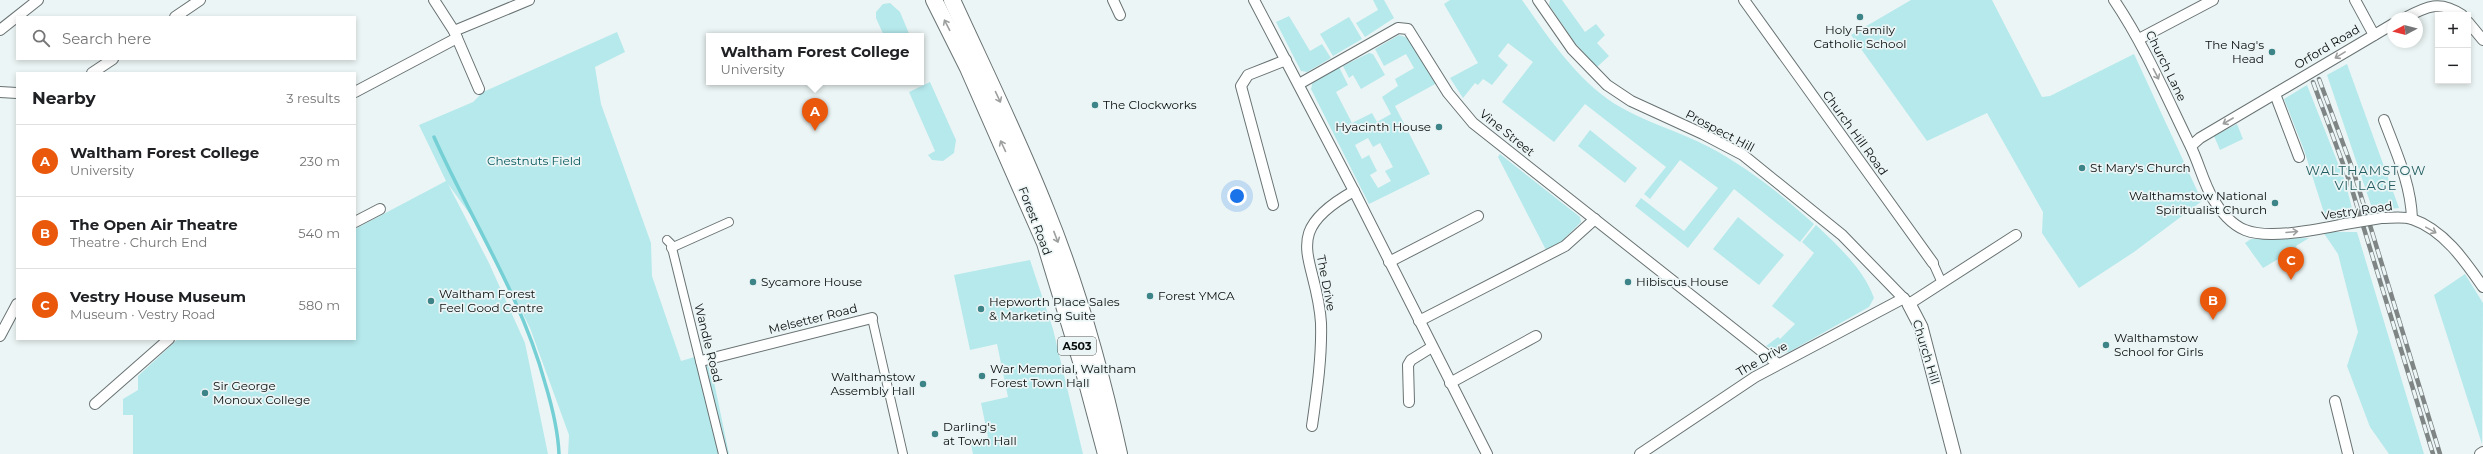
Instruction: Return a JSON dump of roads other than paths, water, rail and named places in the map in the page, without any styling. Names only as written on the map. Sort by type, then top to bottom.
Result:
[{"type":"main road","name":"Forest Road","points":[[934,0],[968,68],[1045,243],[1083,368],[1106,454]]},
{"type":"main road","name":"Forest Road","points":[[952,0],[999,98],[1066,264],[1097,364],[1119,454]]},
{"type":"street","points":[[18,16],[38,0]]},
{"type":"street","points":[[176,16],[200,0]]},
{"type":"street","points":[[434,0],[455,34],[479,89]]},
{"type":"street","points":[[356,91],[455,34],[529,0]]},
{"type":"street","points":[[1113,0],[1120,15]]},
{"type":"street","points":[[1254,0],[1354,191],[1487,454]]},
{"type":"street","name":"Prospect Hill","points":[[1538,0],[1572,49],[1607,85],[1631,101],[1703,134],[1742,155],[1842,235],[1906,301]]},
{"type":"street","name":"Church Hill Road","points":[[1744,0],[1933,263],[1942,283]]},
{"type":"street","name":"Church Lane","points":[[2114,0],[2139,39],[2191,146],[2213,199],[2233,223],[2253,232]]},
{"type":"street","points":[[2139,39],[2213,0]]},
{"type":"street","points":[[2355,0],[2374,35]]},
{"type":"street","points":[[2416,12],[2424,8],[2448,2],[2459,12]]},
{"type":"street","points":[[0,30],[16,17]]},
{"type":"street","points":[[2471,26],[2483,40]]},
{"type":"street","name":"Orford Road","points":[[2191,146],[2200,138],[2387,27]]},
{"type":"street","name":"Vine Street","points":[[1299,84],[1398,28],[1408,29],[1448,93],[1473,123],[1778,364]]},
{"type":"street","points":[[94,72],[112,60]]},
{"type":"street","points":[[1274,204],[1241,86],[1248,75],[1286,60]]},
{"type":"street","points":[[0,92],[16,93]]},
{"type":"street","points":[[2275,94],[2299,157]]},
{"type":"street","points":[[2384,120],[2405,179],[2411,201],[2412,219]]},
{"type":"street","name":"The Drive","points":[[1312,426],[1319,376],[1320,323],[1319,306],[1308,260],[1308,238],[1312,227],[1327,208],[1354,191]]},
{"type":"street","points":[[356,221],[380,209]]},
{"type":"street","points":[[1389,262],[1478,216]]},
{"type":"street","name":"Vestry Road","points":[[2253,232],[2276,233],[2381,218],[2412,219],[2440,235],[2464,260],[2483,287]]},
{"type":"street","points":[[1419,321],[1565,246],[1595,219]]},
{"type":"street","points":[[672,248],[729,222]]},
{"type":"street","name":"Church Hill","points":[[1954,454],[1921,327],[1906,301],[1942,283],[2016,235]]},
{"type":"street","name":"Wandle Road","points":[[667,240],[672,248],[723,454]]},
{"type":"street","name":"The Drive","points":[[1640,454],[1778,364],[1906,301]]},
{"type":"street","points":[[0,336],[16,306]]},
{"type":"street","name":"Melsetter Road","points":[[701,362],[872,318],[903,451]]},
{"type":"street","points":[[1450,383],[1536,336]]},
{"type":"street","points":[[95,404],[168,340]]},
{"type":"street","points":[[1409,402],[1408,365],[1411,360],[1432,347]]},
{"type":"street","points":[[2334,401],[2348,454]]},
{"type":"waterway","points":[[434,137],[523,319],[535,351],[550,400],[556,427],[559,454]]},
{"type":"railway","points":[[2319,79],[2354,173],[2440,454]]},
{"type":"railway","points":[[2313,82],[2350,183],[2433,454]]},
{"type":"place","name":"Holy Family Catholic School","points":[[1860,17]]},
{"type":"place","name":"The Nag's Head","points":[[2272,52]]},
{"type":"place","name":"The Clockworks","points":[[1095,105]]},
{"type":"place","name":"Hyacinth House","points":[[1439,127]]},
{"type":"place","name":"Waltham Forest College","points":[[815,131]]},
{"type":"place","name":"St Mary's Church","points":[[2082,168]]},
{"type":"place","name":"Walthamstow National Spiritualist Church","points":[[2275,203]]},
{"type":"place","name":"Vestry House Museum","points":[[2291,280]]},
{"type":"place","name":"Sycamore House","points":[[753,282]]},
{"type":"place","name":"Hibiscus House","points":[[1628,282]]},
{"type":"place","name":"Forest YMCA","points":[[1150,296]]},
{"type":"place","name":"Waltham Forest Feel Good Centre","points":[[431,301]]},
{"type":"place","name":"Hepworth Place Sales & Marketing Suite","points":[[981,309]]},
{"type":"place","name":"The Open Air Theatre","points":[[2213,320]]},
{"type":"place","name":"Walthamstow School for Girls","points":[[2106,345]]},
{"type":"place","name":"War Memorial, Waltham Forest Town Hall","points":[[982,376]]},
{"type":"place","name":"Walthamstow Assembly Hall","points":[[923,384]]},
{"type":"place","name":"Sir George Monoux College","points":[[205,393]]},
{"type":"place","name":"Darling's at Town Hall","points":[[935,434]]},
{"type":"district","name":"WALTHAMSTOW VILLAGE","points":[[2366,178]]},
{"type":"park label","name":"Chestnuts Field","points":[[534,161]]}]
